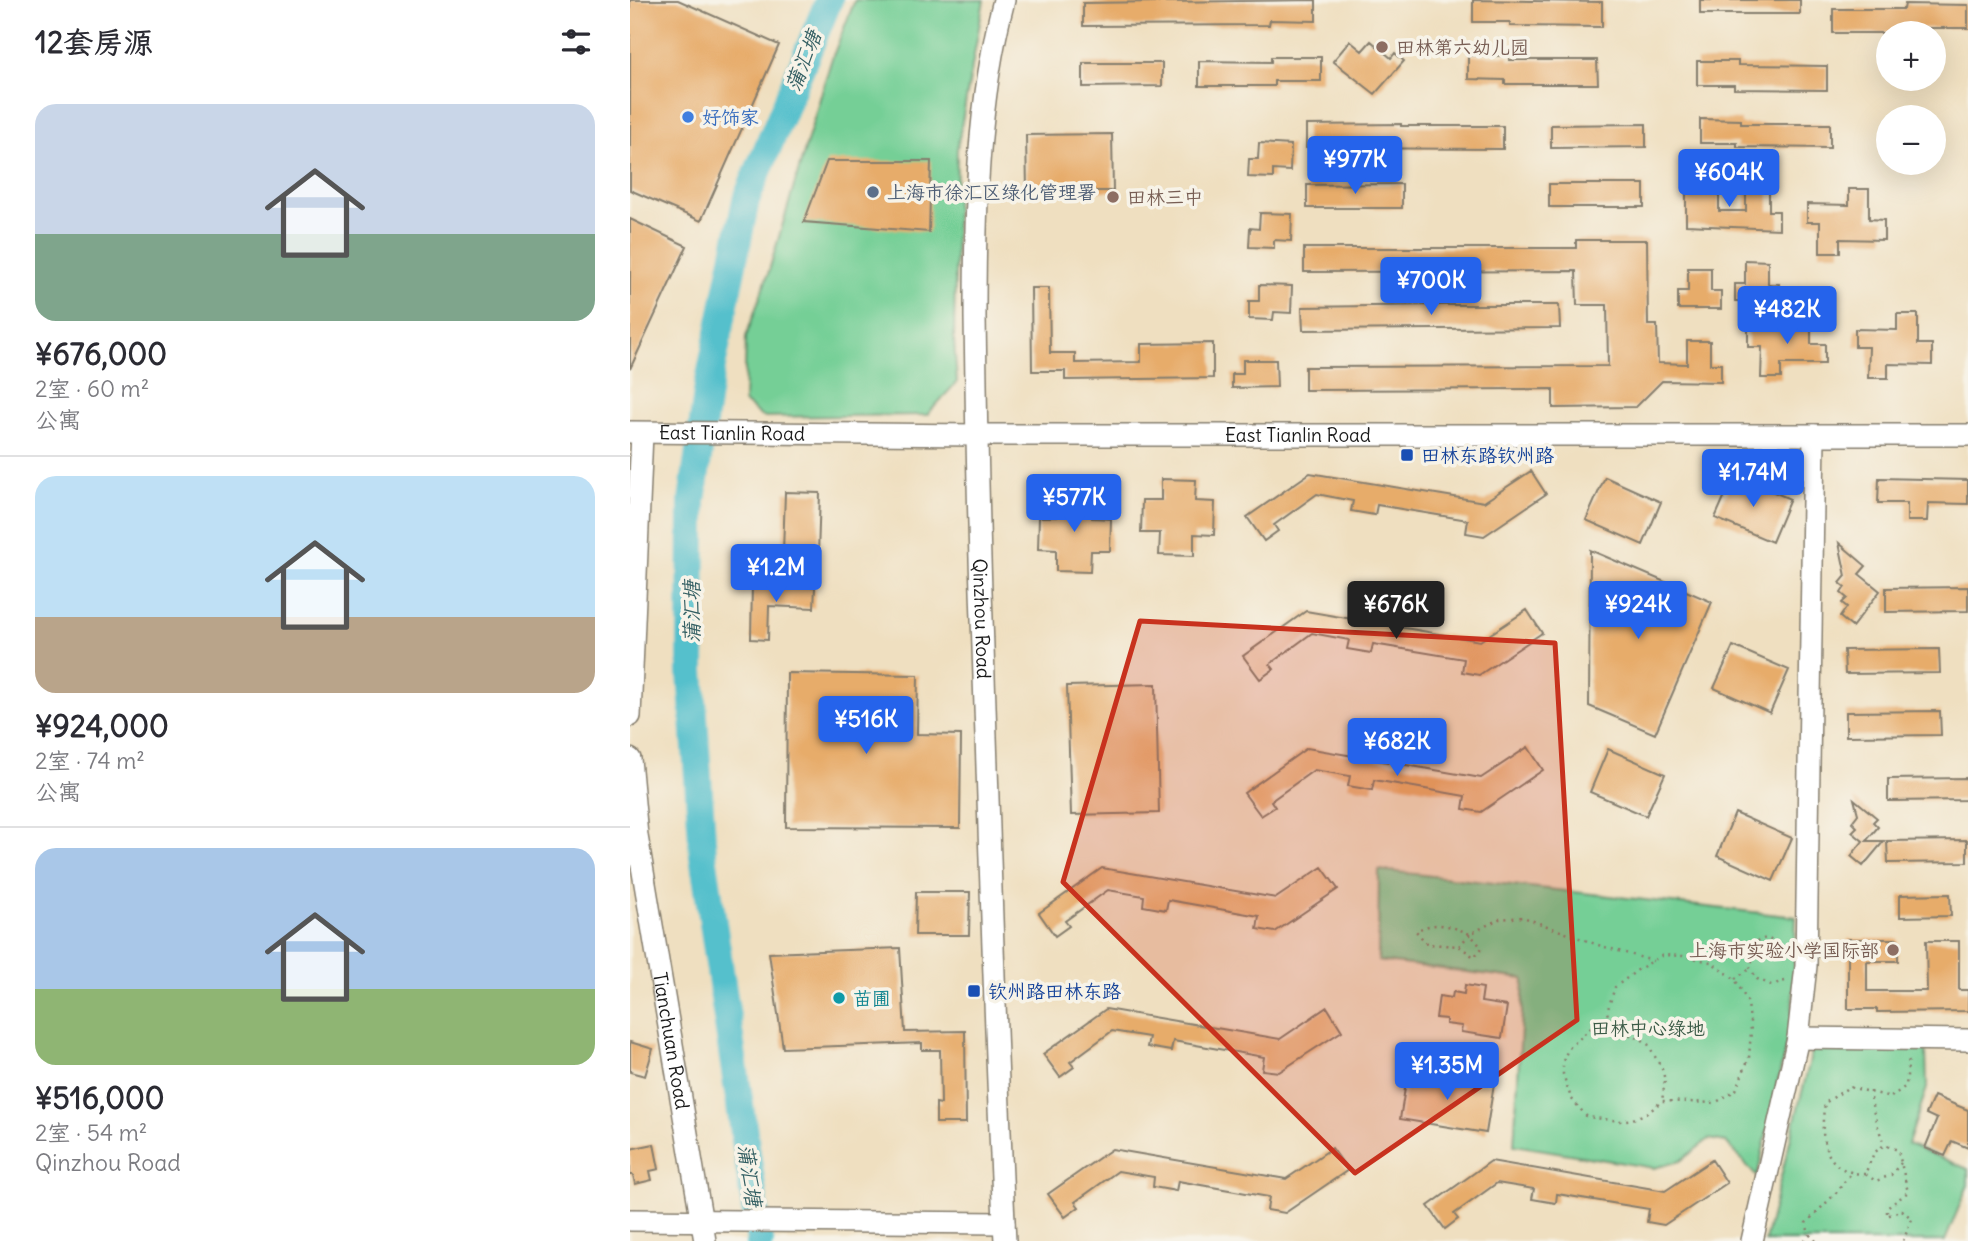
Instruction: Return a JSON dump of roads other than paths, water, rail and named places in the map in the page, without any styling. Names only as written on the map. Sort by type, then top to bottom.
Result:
[{"type":"street","name":"Qinzhou Road","points":[[1004,0],[986,94],[978,166],[975,236],[976,435],[1004,1232]]},
{"type":"street","name":"East Tianlin Road","points":[[643,433],[1968,435]]},
{"type":"street","points":[[630,716],[643,433]]},
{"type":"street","points":[[1752,1241],[1798,1038],[1814,435]]},
{"type":"street","name":"Tianchuan Road","points":[[630,759],[637,836],[703,1230]]},
{"type":"street","points":[[1798,1038],[1968,1040]]},
{"type":"street","points":[[630,1220],[703,1230],[730,1220],[1004,1232]]},
{"type":"waterway","name":"蒲汇塘","points":[[760,1241],[703,855],[691,671],[692,501],[708,386],[746,200],[829,0]]},
{"type":"place","name":"田林第六幼儿园","points":[[1382,47]]},
{"type":"place","name":"好饰家","points":[[688,117]]},
{"type":"place","name":"上海市徐汇区绿化管理署","points":[[873,192]]},
{"type":"place","name":"田林三中","points":[[1113,197]]},
{"type":"place","name":"田林东路钦州路","points":[[1407,455]]},
{"type":"place","name":"上海市实验小学国际部","points":[[1893,950]]},
{"type":"place","name":"钦州路田林东路","points":[[974,991]]},
{"type":"place","name":"苗圃","points":[[839,998]]},
{"type":"park label","name":"田林中心绿地","points":[[1648,1028]]}]
